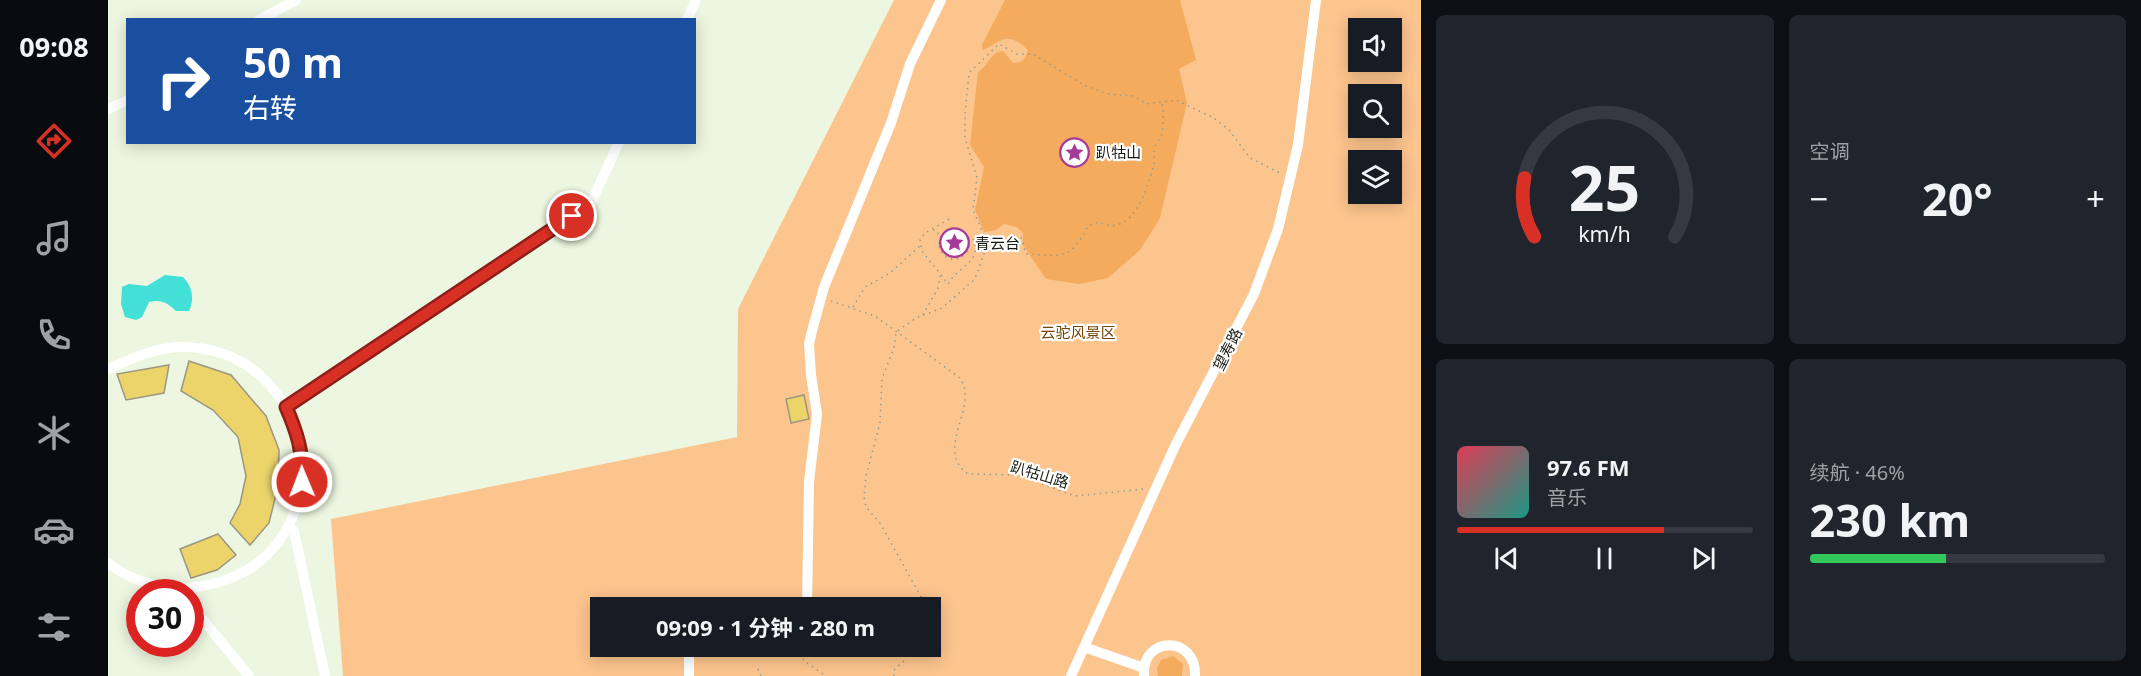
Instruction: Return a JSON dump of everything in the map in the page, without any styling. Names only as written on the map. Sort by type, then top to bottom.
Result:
[{"type":"street","points":[[263,18],[296,0]]},
{"type":"street","points":[[688,18],[696,0]]},
{"type":"street","points":[[807,597],[809,482],[817,414],[809,344],[821,298],[842,239],[891,123],[910,64],[941,0]]},
{"type":"street","name":"望寿路","points":[[1071,676],[1155,490],[1254,294],[1278,229],[1298,145],[1316,0]]},
{"type":"street","points":[[108,110],[126,101]]},
{"type":"street","points":[[286,407],[591,203],[618,144]]},
{"type":"street","points":[[108,369],[146,352],[186,347],[225,355],[260,376],[286,407],[299,435],[303,466],[300,497],[288,526],[275,545],[258,562],[239,575],[204,586]]},
{"type":"street","points":[[288,526],[294,531],[324,676]]},
{"type":"street","points":[[108,563],[136,579]]},
{"type":"street","points":[[204,621],[249,676]]},
{"type":"street","points":[[1084,646],[1144,672],[1150,653],[1165,645],[1174,645],[1188,653],[1195,668],[1195,676]]},
{"type":"street","points":[[689,657],[689,676]]},
{"type":"path","points":[[984,235],[973,210],[977,178],[965,138],[965,114],[969,73],[999,44],[1017,54],[1034,54],[1084,85],[1108,94],[1134,96],[1146,104],[1162,100],[1176,100],[1214,118],[1229,130],[1239,147],[1257,163],[1276,172],[1290,173]]},
{"type":"path","points":[[1021,237],[1026,254],[1058,256],[1077,247],[1088,226],[1099,222],[1109,227],[1117,227],[1128,220],[1136,212],[1155,162],[1153,149],[1161,136],[1162,100]]},
{"type":"path","points":[[852,308],[865,287],[890,273],[920,246],[925,233],[949,219]]},
{"type":"path","points":[[932,228],[941,238],[942,252],[952,258],[960,257],[966,252],[968,238],[966,235],[954,229],[947,231],[941,238]]},
{"type":"path","points":[[966,235],[969,232]]},
{"type":"path","points":[[920,246],[948,284],[952,277],[972,261],[977,247],[972,237],[968,238]]},
{"type":"path","points":[[921,597],[880,523],[866,507],[864,497],[866,476],[880,423],[882,378],[894,348],[896,332],[901,326],[942,308],[975,279],[989,240]]},
{"type":"path","points":[[923,316],[938,288],[940,276]]},
{"type":"path","name":"趴牯山路","points":[[821,298],[875,316],[947,368],[965,385],[955,452],[957,462],[969,474],[1018,475],[1075,496],[1155,490]]},
{"type":"path","points":[[802,657],[804,661],[826,676]]},
{"type":"path","points":[[894,676],[894,670],[906,657]]},
{"type":"path","points":[[758,669],[761,676]]},
{"type":"green space","name":"云驼风景区","points":[[894,0],[1421,0],[1421,676],[343,676],[331,519],[737,437],[738,309]]},
{"type":"shaded area","points":[[1005,0],[1180,0],[1196,60],[1179,69],[1187,103],[1160,218],[1140,250],[1108,278],[1079,284],[1046,279],[1023,245],[1023,233],[1017,227],[1004,224],[996,230],[984,232],[975,210],[984,167],[970,145],[978,72],[995,53],[1003,51],[1013,63],[1023,60],[1028,50],[1014,40],[1005,39],[983,50],[982,45]]},
{"type":"shaded area","points":[[1173,656],[1183,664],[1182,676],[1158,676],[1157,668],[1161,660]]},
{"type":"water","name":"青云台","points":[[954,231],[963,235],[967,244],[963,253],[954,257],[945,253],[941,244],[945,235]]},
{"type":"water","points":[[165,275],[183,277],[186,281],[192,297],[189,311],[176,311],[164,302],[153,301],[149,302],[142,317],[136,320],[125,317],[121,304],[122,287],[129,284],[147,286]]},
{"type":"building","points":[[189,361],[231,375],[266,416],[279,450],[278,486],[269,523],[250,545],[230,523],[240,504],[246,476],[238,437],[213,410],[181,391]]},
{"type":"building","points":[[169,365],[164,393],[126,400],[117,374]]},
{"type":"building","points":[[804,395],[809,419],[791,423],[786,399]]},
{"type":"building","points":[[218,534],[236,555],[217,570],[191,578],[180,549]]},
{"type":"place","name":"趴牯山","points":[[1075,152]]},
{"type":"place","name":"青云台","points":[[954,243]]},
{"type":"route","points":[[302,482],[303,466],[299,435],[286,407],[302,394],[572,216]]}]
